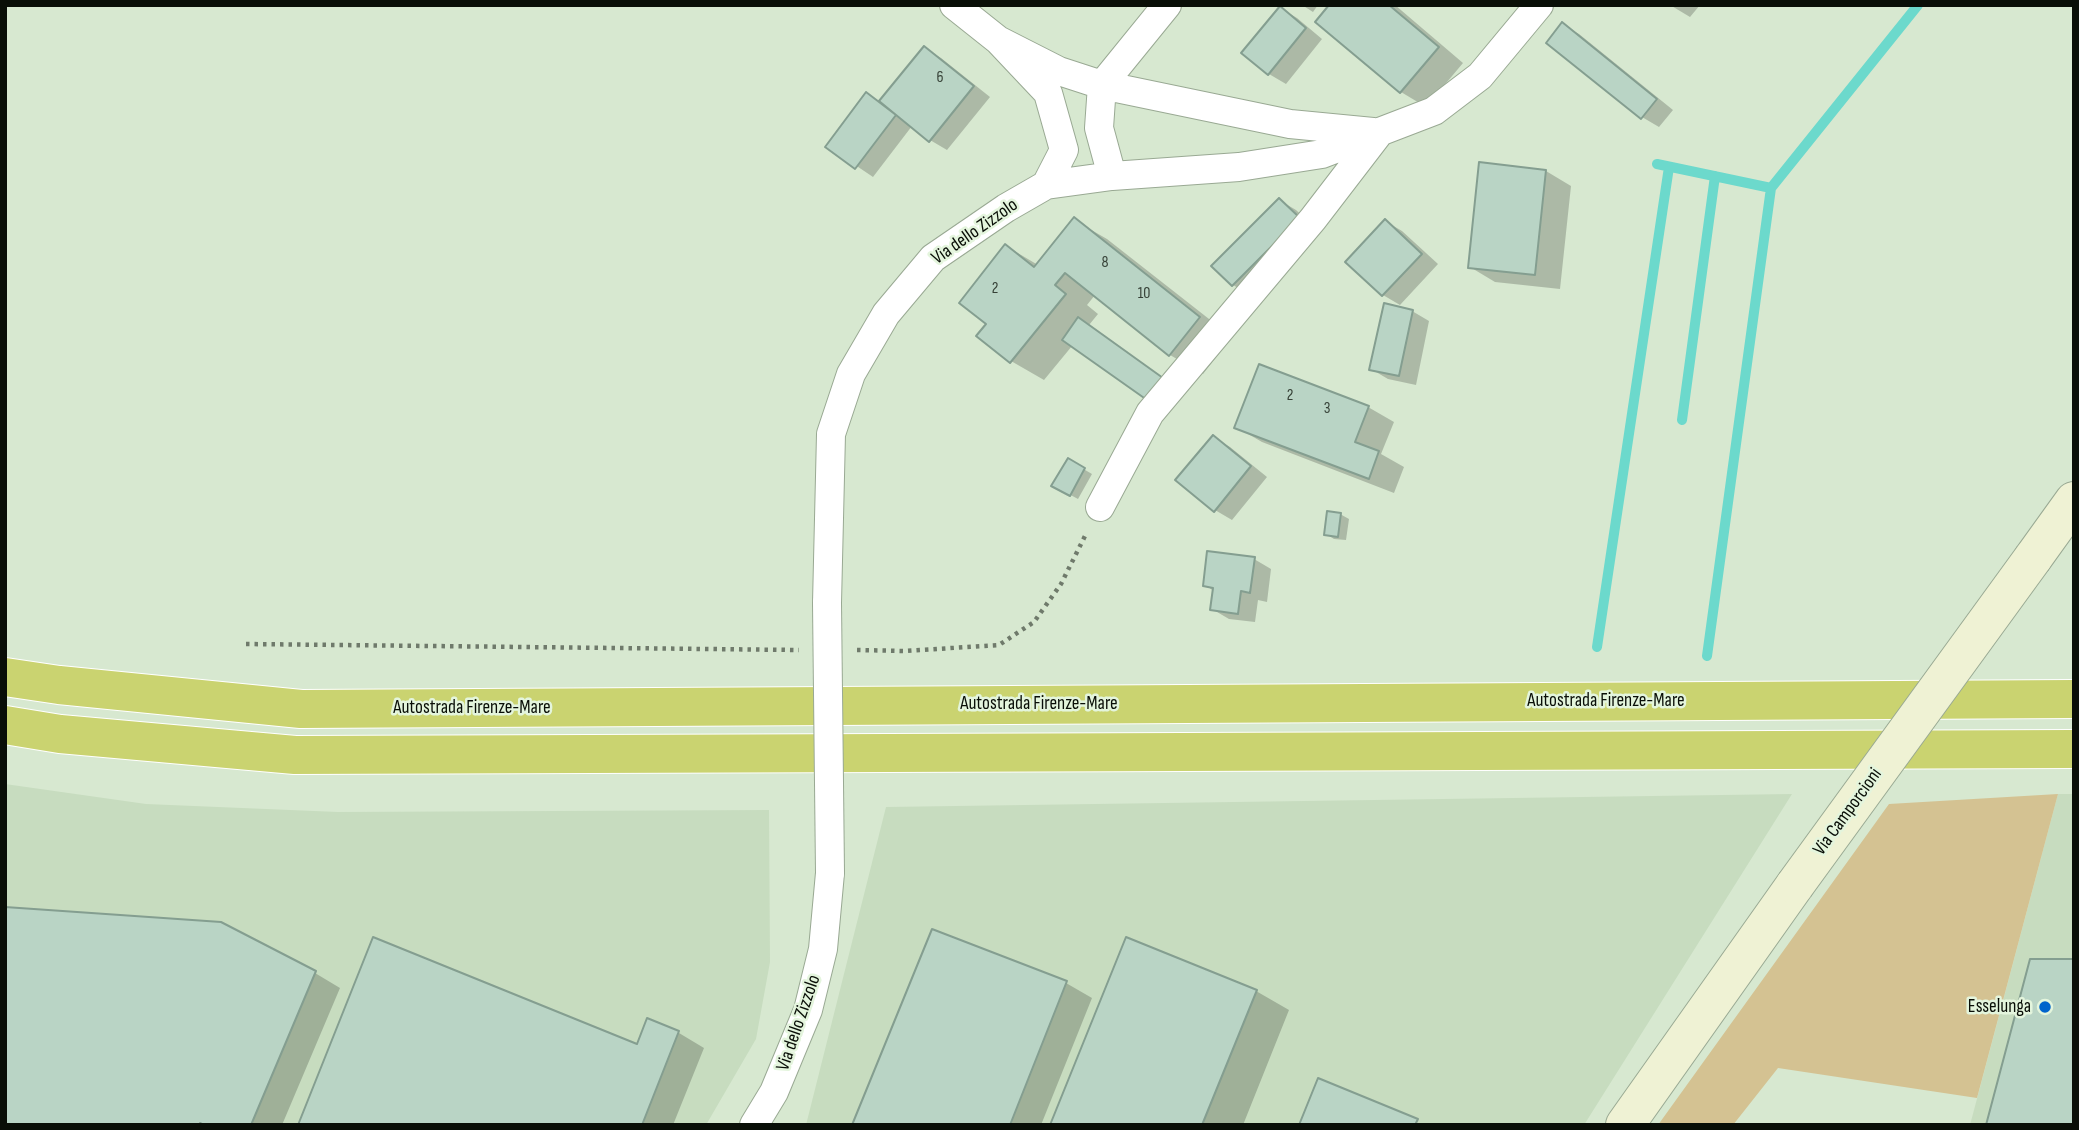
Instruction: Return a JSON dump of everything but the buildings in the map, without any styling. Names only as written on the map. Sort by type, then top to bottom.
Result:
[{"type":"highway","name":"Autostrada Firenze-Mare","points":[[5,677],[59,685],[301,709],[2074,699]]},
{"type":"highway","points":[[5,726],[60,734],[295,755],[2074,748]]},
{"type":"main road","name":"Via Camporcioni","points":[[1625,1125],[1795,885],[2074,501]]},
{"type":"street","points":[[954,5],[998,40],[1048,93],[1064,150],[1046,186]]},
{"type":"street","points":[[1112,176],[1099,128],[1102,85],[1167,5]]},
{"type":"street","name":"Via dello Zizzolo","points":[[754,1125],[774,1092],[808,1010],[823,949],[830,873],[827,603],[831,434],[851,374],[886,314],[933,258],[1006,208],[1046,186],[1112,176],[1239,167],[1322,154],[1434,111],[1480,76],[1539,5]]},
{"type":"street","points":[[998,40],[1059,71],[1102,85],[1290,124],[1379,133]]},
{"type":"street","points":[[1100,507],[1150,413],[1313,219],[1379,133]]},
{"type":"path","points":[[850,650],[905,651],[999,645],[1034,622],[1061,584],[1100,507]]},
{"type":"path","points":[[246,644],[808,650]]},
{"type":"shaded area","points":[[5,784],[146,804],[338,812],[769,810],[770,962],[756,1039],[706,1125],[5,1125]]},
{"type":"shaded area","points":[[1792,794],[1584,1125],[806,1125],[886,807]]},
{"type":"shaded area","points":[[2058,794],[2074,794],[2074,1125],[1970,1125]]},
{"type":"shaded area","points":[[2058,794],[1977,1098],[1778,1068],[1733,1125],[1658,1125],[1889,804]]},
{"type":"waterway","points":[[1771,188],[1918,5]]},
{"type":"waterway","points":[[1657,164],[1771,188],[1707,656]]},
{"type":"waterway","points":[[1597,647],[1669,167]]},
{"type":"waterway","points":[[1682,420],[1715,176]]},
{"type":"place","name":"Esselunga","points":[[2045,1007]]}]
